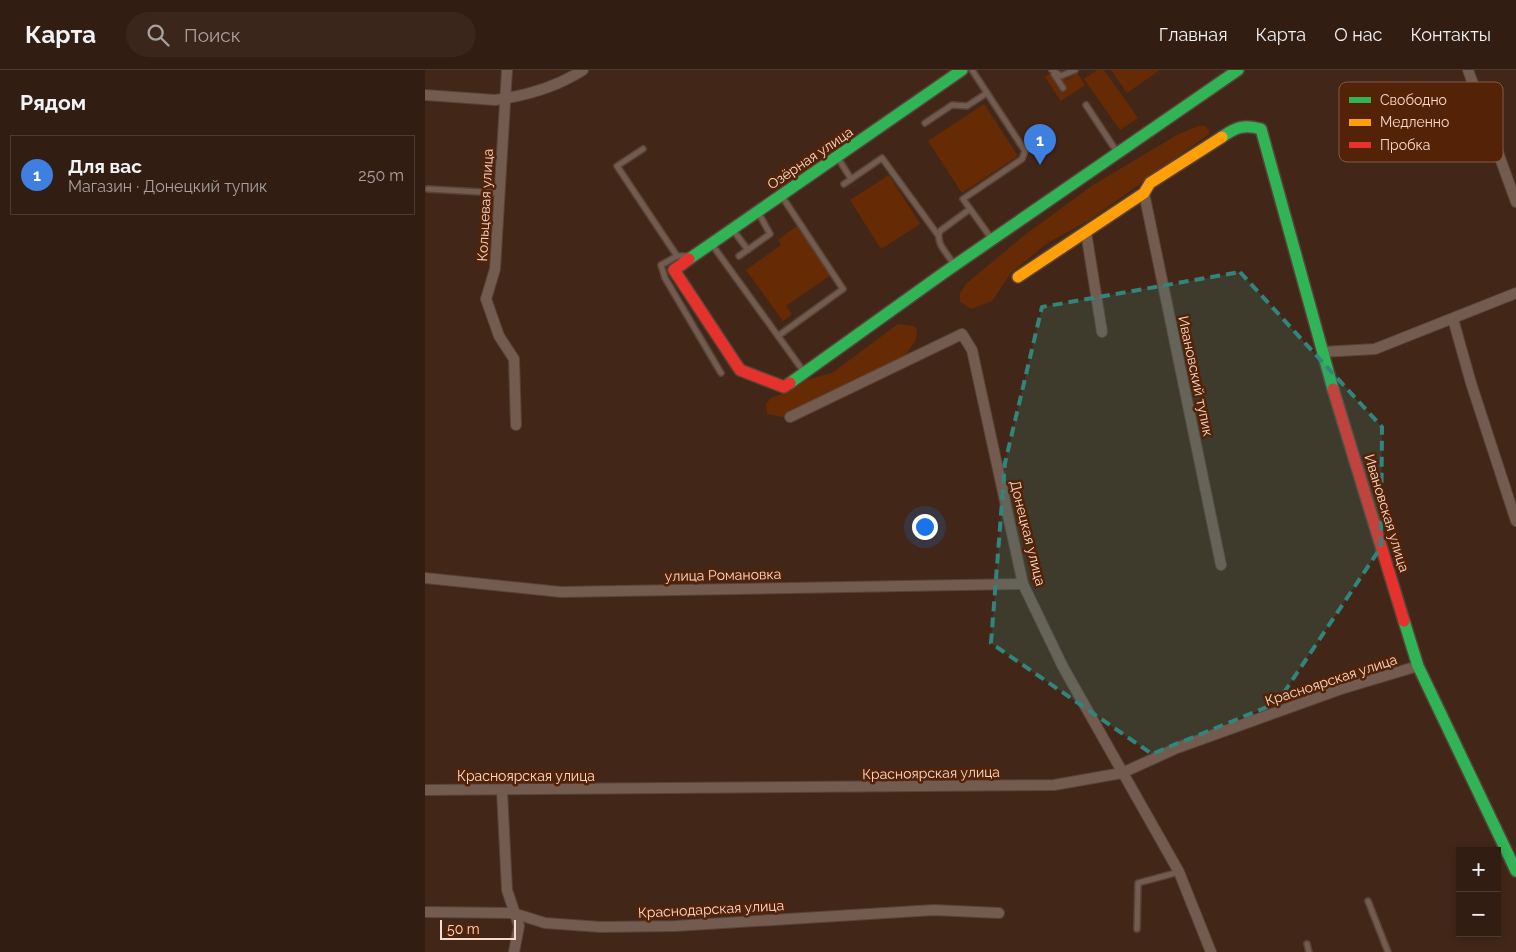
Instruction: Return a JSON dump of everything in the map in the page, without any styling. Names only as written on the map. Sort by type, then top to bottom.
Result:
[{"type":"street","name":"Кольцевая улица","points":[[507,70],[495,270],[486,298],[499,336],[514,359],[516,425]]},
{"type":"street","points":[[425,95],[495,100],[565,82],[583,70]]},
{"type":"street","name":"Озёрная улица","points":[[806,374],[784,387],[740,370],[674,270],[781,195],[838,158],[962,70]]},
{"type":"street","points":[[806,374],[955,265],[1238,70]]},
{"type":"street","points":[[1468,70],[1472,82]]},
{"type":"street","name":"Ивановская улица","points":[[1018,277],[1144,193],[1151,183],[1232,130],[1249,124],[1261,129],[1268,148],[1322,352],[1418,666],[1503,839],[1516,871]]},
{"type":"street","points":[[1501,162],[1516,202]]},
{"type":"street","name":"Ивановский тупик","points":[[1144,193],[1221,565]]},
{"type":"street","points":[[1087,232],[1102,332]]},
{"type":"street","points":[[1322,352],[1375,349],[1516,293]]},
{"type":"street","points":[[1453,319],[1471,383],[1516,521]]},
{"type":"street","name":"Донецкая улица","points":[[790,417],[962,334],[972,350],[1023,584],[1063,667],[1179,872],[1211,952]]},
{"type":"street","name":"улица Романовка","points":[[425,578],[561,592],[1023,584]]},
{"type":"street","name":"Красноярская улица","points":[[425,790],[1054,786],[1122,773],[1195,742],[1341,689],[1418,666]]},
{"type":"street","points":[[502,791],[507,890],[513,913],[519,926],[514,952]]},
{"type":"street","name":"Краснодарская улица","points":[[425,912],[513,913],[545,922],[611,927],[675,926],[934,910],[999,913]]},
{"type":"lane","points":[[972,70],[1025,151],[1022,159],[963,199],[992,239]]},
{"type":"lane","points":[[1053,72],[1061,76],[1075,70]]},
{"type":"lane","points":[[1053,72],[1063,88]]},
{"type":"lane","points":[[925,123],[952,105],[967,106],[987,93]]},
{"type":"lane","points":[[1086,105],[1117,152]]},
{"type":"lane","points":[[643,149],[617,166],[677,256]]},
{"type":"lane","points":[[838,158],[851,179]]},
{"type":"lane","points":[[844,184],[879,159],[884,160],[938,235],[939,241],[955,265]]},
{"type":"lane","points":[[428,189],[500,193]]},
{"type":"lane","points":[[778,336],[843,289],[781,195]]},
{"type":"lane","points":[[938,235],[940,231],[970,208]]},
{"type":"lane","points":[[739,256],[770,234],[758,212]]},
{"type":"lane","points":[[733,230],[748,250]]},
{"type":"lane","points":[[712,245],[806,374]]},
{"type":"lane","points":[[694,256],[677,256],[661,265],[665,278],[721,373]]},
{"type":"lane","points":[[1137,929],[1138,883],[1179,872]]},
{"type":"lane","points":[[1369,901],[1387,952]]},
{"type":"lane","points":[[1307,944],[1309,952]]},
{"type":"highlighted area","points":[[1240,272],[1382,427],[1381,547],[1277,703],[1152,754],[991,643],[1005,463],[1042,307]]},
{"type":"shaded area","points":[[1055,70],[1059,70],[1066,80],[1077,73],[1085,85],[1061,101],[1045,77]]},
{"type":"shaded area","points":[[1097,70],[1104,70],[1138,118],[1120,130],[1084,79]]},
{"type":"shaded area","points":[[1111,70],[1160,70],[1127,93]]},
{"type":"shaded area","points":[[984,104],[1018,156],[962,193],[928,141]]},
{"type":"shaded area","points":[[1198,126],[1205,126],[1209,130],[1209,134],[1090,220],[1049,242],[1011,273],[992,301],[971,309],[960,302],[960,293],[966,284],[1026,234],[1093,185],[1177,135]]},
{"type":"shaded area","points":[[889,175],[920,224],[881,249],[850,200]]},
{"type":"shaded area","points":[[798,225],[832,274],[786,306],[792,314],[783,321],[746,270],[781,245],[778,240]]},
{"type":"shaded area","points":[[898,324],[914,326],[917,330],[916,339],[906,355],[783,417],[767,414],[766,404],[771,398],[785,393],[806,380],[832,373]]},
{"type":"traffic: fast","points":[[689,259],[962,70]]},
{"type":"traffic: fast","points":[[790,383],[945,272],[1238,70]]},
{"type":"traffic: fast","points":[[1222,137],[1241,127],[1261,129],[1333,389]]},
{"type":"traffic: fast","points":[[1404,621],[1418,666],[1516,871]]},
{"type":"traffic: slow","points":[[1018,277],[1144,193],[1150,183],[1222,137]]},
{"type":"traffic: jam","points":[[689,259],[674,270],[740,370],[784,387],[790,383]]},
{"type":"traffic: jam","points":[[1333,389],[1404,621]]},
{"type":"place","name":"Для вас","points":[[1040,165]]}]
